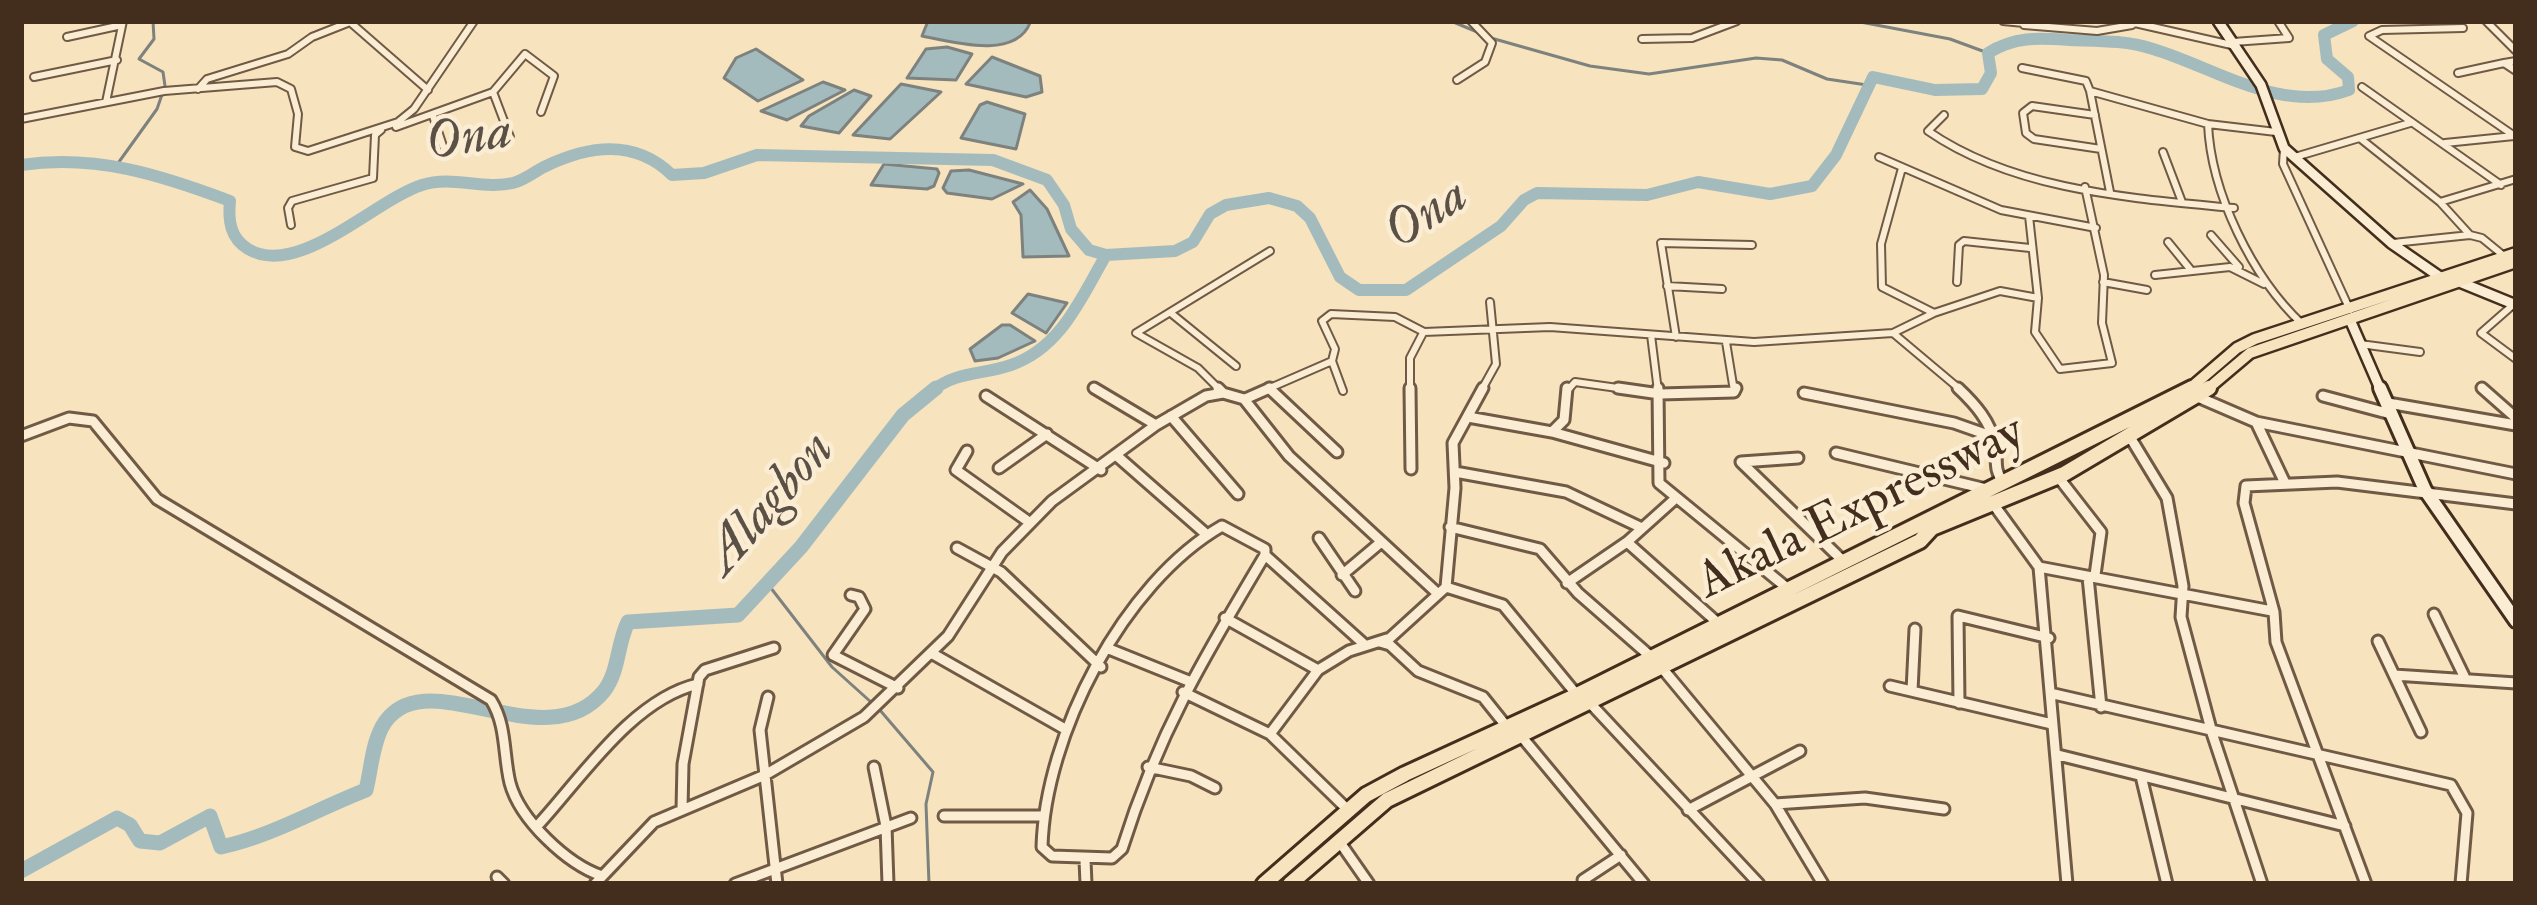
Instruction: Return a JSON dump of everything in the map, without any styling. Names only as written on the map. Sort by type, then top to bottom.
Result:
[{"type":"main road","name":"Akala Expressway","points":[[1656,663],[1719,624],[1844,562],[1995,492],[2034,487],[2061,475],[2198,397],[2251,353],[2513,257]]},
{"type":"main road","name":"Akala Expressway","points":[[1290,884],[1387,800],[1522,736],[1622,679],[1920,541],[1931,528],[2020,473],[2181,395],[2237,348],[2462,283],[2513,257]]},
{"type":"main road","points":[[2041,464],[2061,475]]},
{"type":"main road","points":[[2020,473],[2034,487]]},
{"type":"main road","name":"Akala Expressway","points":[[1264,884],[1348,811],[1405,774],[1584,699]]},
{"type":"street","points":[[291,225],[288,208],[292,201],[371,180],[375,135],[404,121],[474,21]]},
{"type":"street","points":[[1457,80],[1485,62],[1492,43],[1471,21]]},
{"type":"street","points":[[1642,39],[1692,38],[1737,21]]},
{"type":"street","points":[[2003,21],[2097,31],[2130,23],[2235,44],[2289,38],[2278,21]]},
{"type":"street","points":[[2162,21],[2167,32]]},
{"type":"street","points":[[2218,21],[2263,90],[2284,148],[2391,243],[2444,280]]},
{"type":"street","points":[[2486,21],[2516,51]]},
{"type":"street","points":[[197,91],[207,79],[288,54],[312,37],[349,22],[419,86],[430,90]]},
{"type":"street","points":[[67,37],[122,23],[106,102]]},
{"type":"street","points":[[2464,28],[2382,30],[2368,36],[2516,137]]},
{"type":"street","points":[[21,119],[169,91],[285,84],[298,114],[294,139],[300,152],[433,116],[493,92],[520,56],[530,54],[554,76],[541,112]]},
{"type":"street","points":[[34,77],[117,60]]},
{"type":"street","points":[[2458,73],[2516,61]]},
{"type":"street","points":[[2504,63],[2516,70]]},
{"type":"street","points":[[2022,68],[2086,81],[2110,191]]},
{"type":"street","points":[[2362,87],[2500,185]]},
{"type":"street","points":[[2090,91],[2208,124],[2276,132]]},
{"type":"street","points":[[493,92],[510,137]]},
{"type":"street","points":[[2095,115],[2037,106],[2023,113],[2031,138],[2101,149]]},
{"type":"street","points":[[1944,115],[1928,131],[1947,145],[1987,161],[2085,187],[2234,208]]},
{"type":"street","points":[[433,116],[446,155]]},
{"type":"street","points":[[2295,157],[2412,122]]},
{"type":"street","points":[[2208,124],[2210,154],[2265,284]]},
{"type":"street","points":[[2444,143],[2516,137]]},
{"type":"street","points":[[2361,140],[2440,202],[2470,235]]},
{"type":"street","points":[[2284,148],[2284,164],[2406,455],[2516,621]]},
{"type":"street","points":[[2162,152],[2183,203]]},
{"type":"street","points":[[1879,157],[2001,210],[2096,228]]},
{"type":"street","points":[[1902,168],[1878,256],[1879,279],[1882,287],[1934,313]]},
{"type":"street","points":[[2440,202],[2516,179]]},
{"type":"street","points":[[2029,216],[2038,298],[2035,332],[2054,365],[2112,363],[2102,323],[2096,228],[2085,187]]},
{"type":"street","points":[[2211,235],[2304,325]]},
{"type":"street","points":[[2391,243],[2470,235],[2513,257]]},
{"type":"street","points":[[1676,337],[1660,245],[1665,241],[1752,245]]},
{"type":"street","points":[[1958,282],[1957,258],[1964,241],[2030,248]]},
{"type":"street","points":[[2168,242],[2191,270]]},
{"type":"street","points":[[1270,251],[1137,335],[1185,359],[1217,382],[1223,392],[1244,399],[1289,456],[1380,543],[1441,590],[1503,605],[1584,699],[1759,884]]},
{"type":"street","points":[[2155,274],[2240,268]]},
{"type":"street","points":[[2103,282],[2147,290]]},
{"type":"street","points":[[2462,283],[2516,304]]},
{"type":"street","points":[[1667,286],[1722,290]]},
{"type":"street","points":[[1343,392],[1332,361],[1335,349],[1323,324],[1326,315],[1395,317],[1424,332],[1495,328],[1726,342],[1893,333],[1934,313],[2000,291],[2038,298]]},
{"type":"street","points":[[1380,643],[1441,590],[1455,472],[1453,443],[1495,370],[1490,302]]},
{"type":"street","points":[[2516,304],[2494,317],[2481,333],[2516,359]]},
{"type":"street","points":[[1171,313],[1236,366]]},
{"type":"street","points":[[1412,469],[1411,351],[1424,332]]},
{"type":"street","points":[[1893,333],[1985,415],[1998,459],[1995,492],[2039,567],[2054,694],[2052,724],[2067,884]]},
{"type":"street","points":[[1651,335],[1664,463],[1659,483],[1788,589]]},
{"type":"street","points":[[1552,432],[1564,420],[1567,388],[1575,382],[1660,394],[1734,392],[1726,342]]},
{"type":"street","points":[[2360,344],[2420,352]]},
{"type":"street","points":[[1244,399],[1332,361]]},
{"type":"street","points":[[2481,387],[2516,422]]},
{"type":"street","points":[[1094,388],[1156,425]]},
{"type":"street","points":[[1269,388],[1337,452]]},
{"type":"street","points":[[21,436],[69,418],[92,421],[157,499],[490,700],[500,712],[514,797],[578,872],[598,880],[645,828],[765,776],[864,717],[933,654],[992,566],[1029,522],[1156,425],[1223,392]]},
{"type":"street","points":[[1804,393],[1954,422],[1990,436]]},
{"type":"street","points":[[2323,396],[2385,408],[2516,422]]},
{"type":"street","points":[[986,397],[1101,470]]},
{"type":"street","points":[[2198,397],[2256,422],[2516,474]]},
{"type":"street","points":[[1171,416],[1238,494]]},
{"type":"street","points":[[1468,417],[1552,432],[1664,463]]},
{"type":"street","points":[[2256,422],[2284,481]]},
{"type":"street","points":[[999,468],[1046,434]]},
{"type":"street","points":[[2130,436],[2167,498],[2187,596],[2180,617],[2262,884]]},
{"type":"street","points":[[967,451],[957,472],[1029,522]]},
{"type":"street","points":[[1836,453],[1995,492]]},
{"type":"street","points":[[1118,456],[1206,534]]},
{"type":"street","points":[[1798,458],[1741,462],[1844,562]]},
{"type":"street","points":[[1455,472],[1566,492],[1642,528]]},
{"type":"street","points":[[2061,475],[2101,532],[2091,576],[2101,707]]},
{"type":"street","points":[[2366,884],[2280,655],[2244,493],[2253,483],[2284,481],[2425,490],[2516,504]]},
{"type":"street","points":[[1568,583],[1627,542],[1676,498]]},
{"type":"street","points":[[1265,555],[1183,692],[1148,766],[1122,849],[1112,857],[1085,860],[1052,856],[1044,850],[1042,816],[1065,729],[1108,649],[1143,598],[1206,534],[1225,525],[1265,550],[1265,555],[1365,645]]},
{"type":"street","points":[[1450,526],[1534,547],[1656,663],[1775,804],[1823,884]]},
{"type":"street","points":[[1319,538],[1355,591]]},
{"type":"street","points":[[1627,542],[1719,624]]},
{"type":"street","points":[[1342,575],[1380,543]]},
{"type":"street","points":[[957,548],[992,566],[1101,667]]},
{"type":"street","points":[[2039,567],[2274,612]]},
{"type":"street","points":[[851,595],[865,609],[832,656],[899,688]]},
{"type":"street","points":[[2434,614],[2466,680]]},
{"type":"street","points":[[1959,703],[1958,616],[2049,638]]},
{"type":"street","points":[[1225,618],[1318,670]]},
{"type":"street","points":[[1912,691],[1915,629]]},
{"type":"street","points":[[2378,641],[2421,732]]},
{"type":"street","points":[[1270,734],[1318,670],[1365,645],[1380,643],[1390,645],[1418,671],[1479,694],[1508,728]]},
{"type":"street","points":[[682,809],[683,764],[698,684],[705,670],[774,648]]},
{"type":"street","points":[[1108,649],[1190,682]]},
{"type":"street","points":[[933,654],[1065,729]]},
{"type":"street","points":[[2394,675],[2516,683]]},
{"type":"street","points":[[539,824],[647,712],[682,685],[698,684]]},
{"type":"street","points":[[1890,686],[2052,724]]},
{"type":"street","points":[[1183,692],[1270,734],[1348,811]]},
{"type":"street","points":[[2054,694],[2451,785],[2467,813],[2461,884]]},
{"type":"street","points":[[769,697],[760,723],[777,884]]},
{"type":"street","points":[[1522,736],[1644,884]]},
{"type":"street","points":[[1688,810],[1801,751]]},
{"type":"street","points":[[2058,754],[2345,826]]},
{"type":"street","points":[[1148,766],[1191,776],[1215,788]]},
{"type":"street","points":[[874,767],[886,826],[888,884]]},
{"type":"street","points":[[2141,776],[2167,884]]},
{"type":"street","points":[[1775,804],[1865,798],[1944,809]]},
{"type":"street","points":[[944,816],[1042,816]]},
{"type":"street","points":[[735,884],[911,818]]},
{"type":"street","points":[[1338,839],[1369,884]]},
{"type":"street","points":[[1583,880],[1621,855]]},
{"type":"street","points":[[1085,860],[1086,884]]},
{"type":"water","points":[[928,21],[1030,23],[1011,41],[982,46],[922,36]]},
{"type":"water","points":[[947,47],[972,54],[956,80],[907,78],[926,49]]},
{"type":"water","points":[[756,49],[803,80],[758,101],[724,78],[736,58]]},
{"type":"water","points":[[992,57],[1040,76],[1042,92],[1026,97],[966,84]]},
{"type":"water","points":[[823,82],[845,90],[787,120],[761,111]]},
{"type":"water","points":[[901,84],[941,92],[890,139],[853,135]]},
{"type":"water","points":[[854,90],[871,96],[839,133],[801,126],[809,116]]},
{"type":"water","points":[[987,102],[1025,114],[1016,149],[961,138],[980,105]]},
{"type":"water","points":[[884,164],[937,169],[939,173],[934,186],[927,189],[871,185]]},
{"type":"water","points":[[969,170],[1023,184],[992,199],[947,193],[943,188],[951,171]]},
{"type":"water","points":[[1030,190],[1047,209],[1069,256],[1023,257],[1021,215],[1013,202]]},
{"type":"water","points":[[1028,294],[1067,303],[1046,333],[1012,313]]},
{"type":"water","points":[[1002,325],[1035,341],[998,358],[975,361],[970,349]]},
{"type":"waterway","points":[[116,166],[157,109],[165,86],[163,72],[139,59],[154,39],[153,21]]},
{"type":"waterway","points":[[1451,21],[1482,34]]},
{"type":"waterway","points":[[1855,21],[1950,39],[1988,53]]},
{"type":"waterway","name":"Ona","points":[[1106,255],[1175,251],[1193,242],[1210,214],[1226,205],[1269,198],[1297,206],[1310,218],[1340,277],[1359,290],[1406,290],[1501,226],[1524,200],[1537,193],[1647,195],[1698,182],[1770,194],[1812,186],[1836,155],[1873,77],[1935,90],[1982,89],[1991,73],[1988,53],[1998,47],[2027,39],[2100,41],[2153,49],[2274,93],[2324,96],[2349,90],[2348,77],[2327,59],[2324,35],[2353,21]]},
{"type":"waterway","points":[[1491,38],[1590,66],[1649,74],[1756,58],[1782,60],[1827,79],[1867,85]]},
{"type":"waterway","name":"Ona","points":[[21,165],[102,165],[153,175],[230,201],[230,222],[237,240],[268,255],[313,246],[422,185],[513,183],[595,150],[643,155],[672,175],[704,173],[757,155],[993,160],[1047,180],[1064,205],[1071,229],[1089,250],[1106,255]]},
{"type":"waterway","name":"Alagbon","points":[[934,390],[960,377],[1011,365],[1043,347],[1068,320],[1106,255]]},
{"type":"waterway","name":"Alagbon","points":[[21,871],[117,818],[130,825],[140,841],[160,843],[210,816],[221,847],[294,822],[366,790],[382,727],[401,708],[425,701],[518,715],[550,717],[579,711],[609,683],[628,622],[738,615],[801,547],[903,415],[934,390]]},
{"type":"waterway","points":[[767,583],[832,667],[872,703]]},
{"type":"waterway","points":[[879,709],[933,772],[926,804],[929,884]]}]
